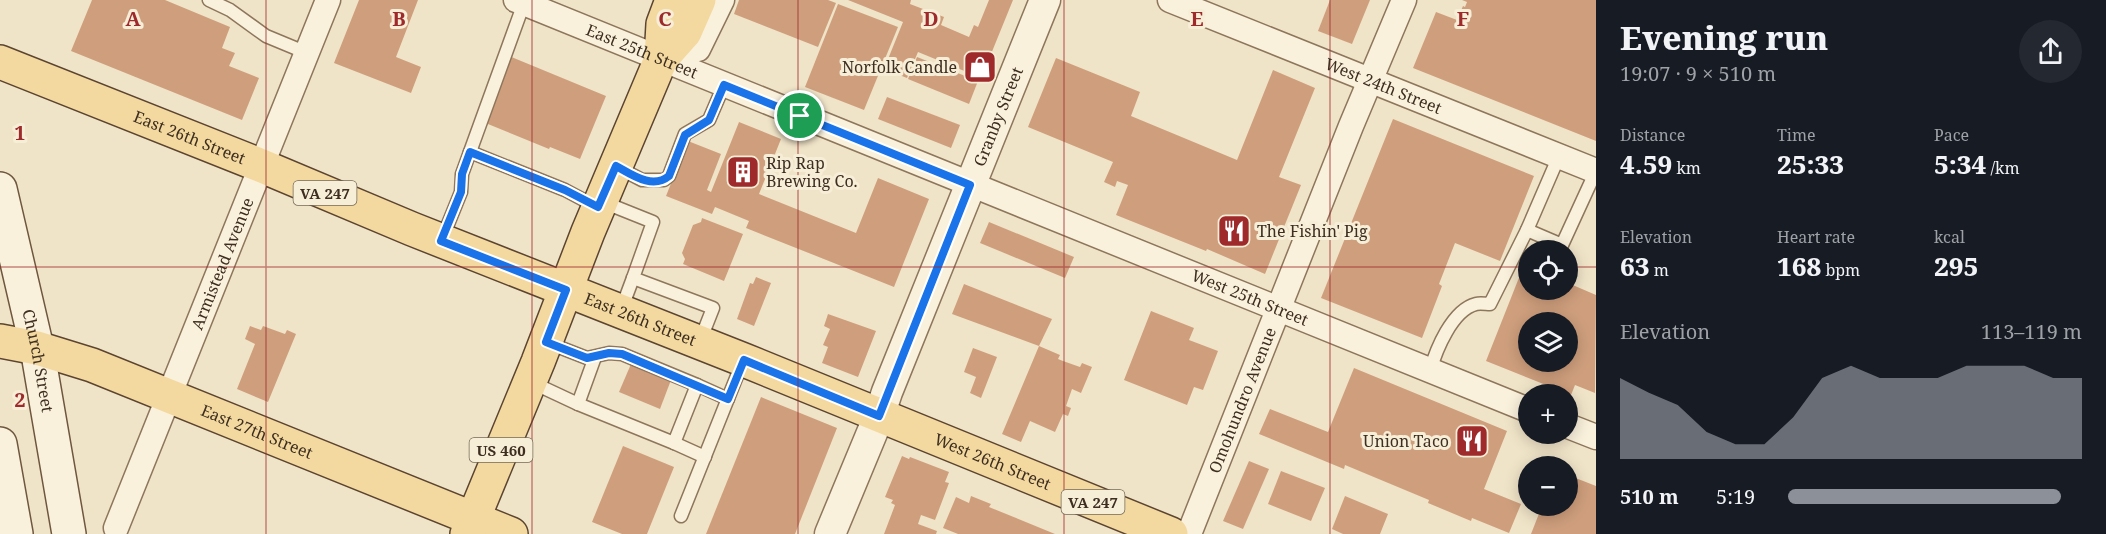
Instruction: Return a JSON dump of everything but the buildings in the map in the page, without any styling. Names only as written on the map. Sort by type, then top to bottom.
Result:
[{"type":"main road","name":"US 460","points":[[661,59],[663,24],[672,0]]},
{"type":"main road","name":"US 460","points":[[470,526],[661,59],[685,32],[699,0]]},
{"type":"main road","name":"East 26th Street","points":[[0,62],[879,416]]},
{"type":"main road","name":"Church Street","points":[[0,189],[37,348],[69,534]]},
{"type":"main road","name":"East 27th Street","points":[[0,341],[37,348],[92,365],[170,396],[470,526],[511,534]]},
{"type":"main road","name":"West 26th Street","points":[[879,416],[1171,534]]},
{"type":"main road","points":[[0,444],[16,534]]},
{"type":"street","name":"Armistead Avenue","points":[[116,528],[328,0]]},
{"type":"street","points":[[661,59],[698,49],[722,0]]},
{"type":"street","name":"Granby Street","points":[[830,534],[1045,0]]},
{"type":"street","name":"West 24th Street","points":[[1170,0],[1596,171]]},
{"type":"street","name":"Omohundro Avenue","points":[[1189,534],[1404,0]]},
{"type":"street","name":"East 25th Street","points":[[520,2],[970,185]]},
{"type":"street","name":"West 25th Street","points":[[970,185],[1518,406]]},
{"type":"street","points":[[1578,430],[1596,437]]},
{"type":"lane","points":[[209,0],[230,10],[266,36],[307,53]]},
{"type":"lane","points":[[441,241],[461,192],[462,174],[520,2]]},
{"type":"lane","points":[[616,166],[642,180],[664,180],[669,176],[685,135],[709,120],[724,85]]},
{"type":"lane","points":[[470,152],[600,204],[653,222],[620,311]]},
{"type":"lane","points":[[1430,371],[1437,348],[1461,312],[1476,304],[1490,304],[1527,230],[1559,156]]},
{"type":"lane","points":[[1527,230],[1562,245],[1596,171]]},
{"type":"lane","points":[[633,278],[713,308],[699,342]]},
{"type":"lane","points":[[546,342],[587,358],[609,353],[622,354],[728,399]]},
{"type":"lane","points":[[578,404],[596,357]]},
{"type":"lane","points":[[681,516],[744,360]]},
{"type":"lane","points":[[530,382],[705,457]]},
{"type":"lane","points":[[674,443],[697,385]]},
{"type":"place","name":"Norfolk Candle","points":[[980,67]]},
{"type":"place","name":"Rip Rap Brewing Co.","points":[[743,172]]},
{"type":"place","name":"The Fishin' Pig","points":[[1234,231]]},
{"type":"place","name":"Union Taco","points":[[1472,441]]},
{"type":"route","points":[[724,85],[800,116],[970,185],[879,416],[744,360],[728,399],[622,354],[609,353],[587,358],[546,342],[566,290],[441,241],[461,192],[462,174],[470,152],[565,190],[598,207],[616,166],[642,180],[658,181],[669,176],[685,135],[709,120],[724,85]]}]
